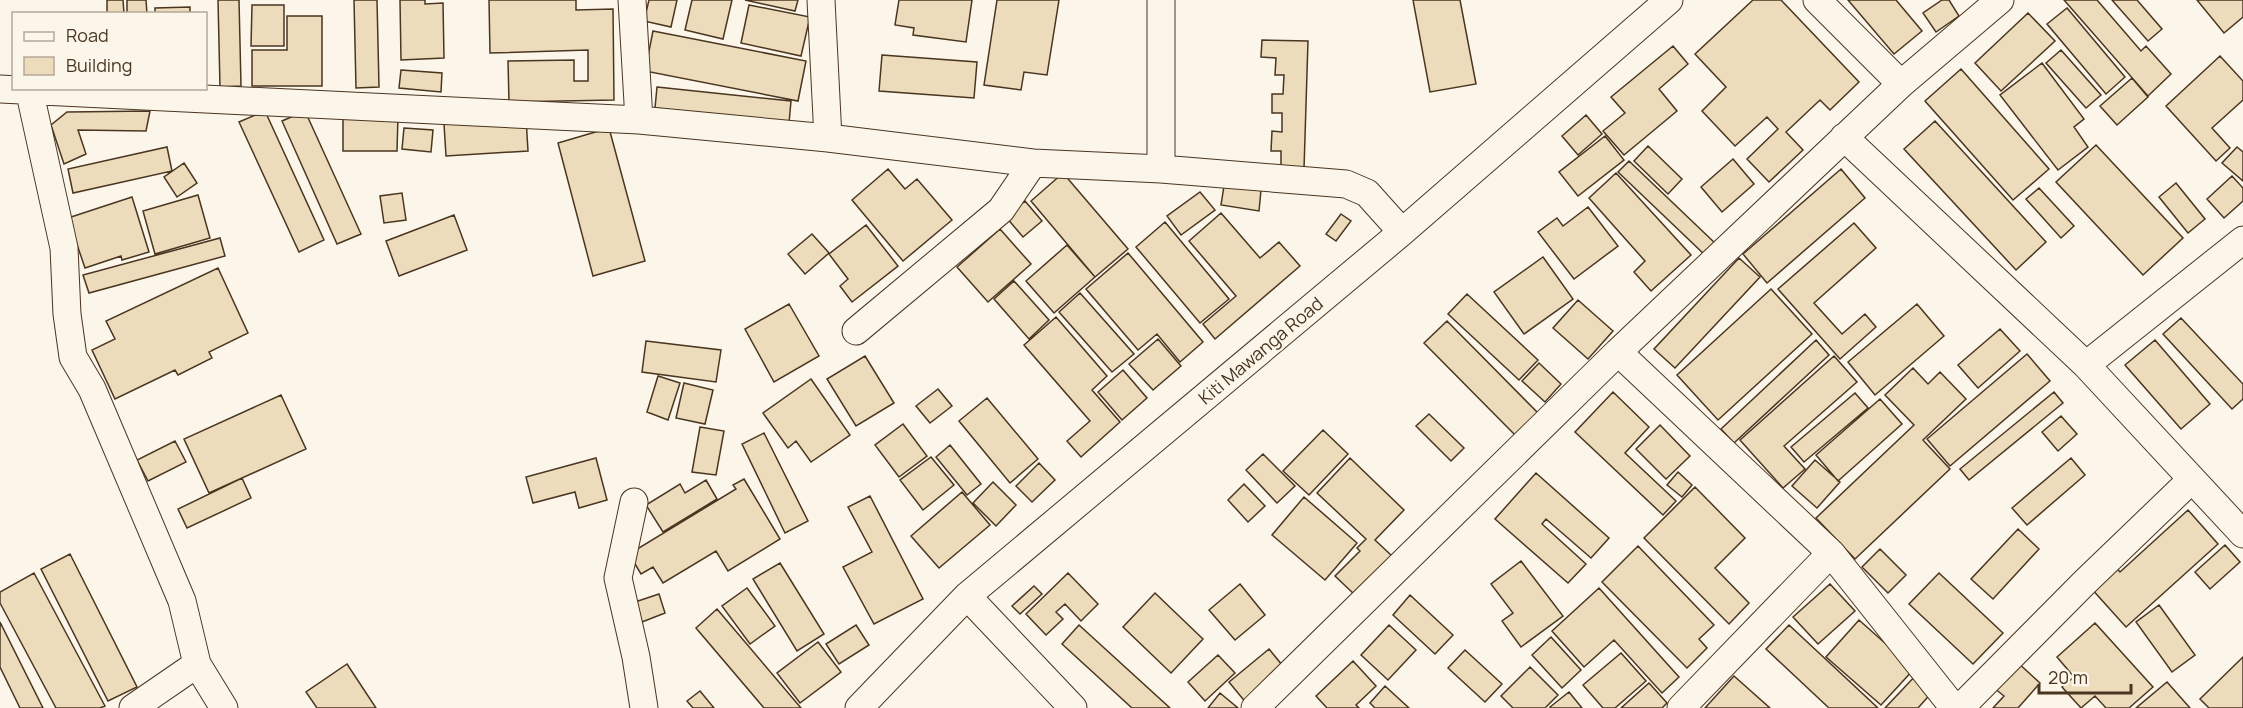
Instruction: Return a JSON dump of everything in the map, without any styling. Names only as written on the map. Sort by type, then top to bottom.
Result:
[{"type":"street","points":[[632,0],[639,120]]},
{"type":"street","points":[[821,0],[828,138]]},
{"type":"street","points":[[1161,0],[1161,170]]},
{"type":"street","name":"Kiti Mawanga Road","points":[[859,708],[967,596],[1402,232],[1669,0]]},
{"type":"street","points":[[1817,0],[1901,84]]},
{"type":"street","points":[[1255,708],[1618,352],[1844,137],[1901,84],[2000,0]]},
{"type":"street","points":[[29,90],[64,248],[67,315],[73,357],[92,389],[182,601],[196,664],[225,708]]},
{"type":"street","points":[[49,90],[639,120],[828,138],[1033,163],[1346,184],[1367,193],[1402,232]]},
{"type":"street","points":[[1844,137],[2086,365],[2243,534]]},
{"type":"street","points":[[856,331],[1001,210],[1033,163]]},
{"type":"street","points":[[2086,365],[2243,240]]},
{"type":"street","points":[[1618,352],[1831,552],[1954,708]]},
{"type":"street","points":[[1960,708],[2085,582],[2191,480]]},
{"type":"street","points":[[634,502],[618,578],[636,657],[644,708]]},
{"type":"street","points":[[1681,708],[1831,552]]},
{"type":"street","points":[[967,596],[1073,708]]},
{"type":"street","points":[[133,708],[196,664]]},
{"type":"building","points":[[107,0],[123,0],[124,12],[107,12]]},
{"type":"building","points":[[127,0],[146,0],[147,12],[127,12]]},
{"type":"building","points":[[218,0],[239,0],[241,86],[220,87]]},
{"type":"building","points":[[354,0],[377,0],[379,87],[356,88]]},
{"type":"building","points":[[400,0],[425,0],[425,4],[443,3],[444,58],[401,60]]},
{"type":"building","points":[[489,0],[576,0],[576,10],[613,9],[614,100],[509,102],[508,61],[574,60],[574,81],[588,81],[588,50],[490,53]]},
{"type":"building","points":[[649,0],[677,0],[671,27],[644,21]]},
{"type":"building","points":[[692,0],[732,0],[723,39],[685,30]]},
{"type":"building","points":[[745,0],[798,0],[795,11]]},
{"type":"building","points":[[899,0],[972,0],[966,42],[913,35],[914,28],[895,25]]},
{"type":"building","points":[[997,0],[1059,0],[1047,75],[1024,72],[1021,90],[984,85]]},
{"type":"building","points":[[1413,0],[1460,0],[1476,84],[1430,92]]},
{"type":"building","points":[[1753,0],[1781,0],[1859,82],[1830,110],[1820,100],[1786,132],[1803,150],[1769,182],[1747,159],[1778,129],[1767,117],[1735,146],[1702,111],[1726,87],[1695,54]]},
{"type":"building","points":[[1848,0],[1896,0],[1922,31],[1894,54]]},
{"type":"building","points":[[1942,0],[1949,0],[1959,16],[1936,32],[1923,13]]},
{"type":"building","points":[[2064,0],[2097,0],[2141,51],[2146,46],[2171,74],[2148,96]]},
{"type":"building","points":[[2112,0],[2137,0],[2162,29],[2148,41]]},
{"type":"building","points":[[2197,0],[2243,0],[2243,17],[2224,33]]},
{"type":"building","points":[[252,5],[284,5],[284,46],[251,46]]},
{"type":"building","points":[[749,5],[810,17],[801,56],[741,43]]},
{"type":"building","points":[[190,7],[190,12],[155,12],[155,8]]},
{"type":"building","points":[[2067,8],[2125,77],[2106,94],[2047,24]]},
{"type":"building","points":[[2028,13],[2055,41],[2001,91],[1975,63]]},
{"type":"building","points":[[287,16],[322,16],[322,86],[252,86],[252,50],[287,50]]},
{"type":"building","points":[[653,31],[806,61],[798,101],[645,71]]},
{"type":"building","points":[[1262,40],[1308,41],[1304,169],[1281,169],[1281,151],[1271,151],[1272,131],[1282,132],[1282,113],[1272,113],[1272,94],[1283,94],[1284,75],[1275,75],[1276,58],[1261,57]]},
{"type":"building","points":[[1673,46],[1688,64],[1659,89],[1677,111],[1624,155],[1603,131],[1625,113],[1611,97]]},
{"type":"building","points":[[2061,50],[2101,95],[2086,108],[2046,63]]},
{"type":"building","points":[[882,55],[977,62],[974,98],[879,91]]},
{"type":"building","points":[[2220,56],[2243,81],[2243,100],[2212,128],[2230,148],[2216,161],[2166,106]]},
{"type":"building","points":[[2042,63],[2084,119],[2074,127],[2088,147],[2058,170],[2000,95]]},
{"type":"building","points":[[1961,69],[2049,169],[2013,200],[1925,101]]},
{"type":"building","points":[[401,70],[442,73],[441,92],[399,88]]},
{"type":"building","points":[[2132,78],[2148,97],[2117,125],[2100,106]]},
{"type":"building","points":[[657,87],[791,101],[789,123],[655,108]]},
{"type":"building","points":[[150,111],[146,131],[78,130],[86,154],[64,164],[51,125],[67,112]]},
{"type":"building","points":[[265,111],[324,240],[299,252],[239,122]]},
{"type":"building","points":[[305,111],[361,234],[337,244],[282,121]]},
{"type":"building","points":[[343,115],[398,116],[397,151],[343,151]]},
{"type":"building","points":[[1586,115],[1602,134],[1578,155],[1562,136]]},
{"type":"building","points":[[526,118],[528,151],[446,156],[444,124]]},
{"type":"building","points":[[1935,121],[2046,242],[2016,270],[1904,149]]},
{"type":"building","points":[[404,128],[433,130],[431,152],[402,149]]},
{"type":"building","points":[[609,128],[645,261],[593,276],[558,143]]},
{"type":"building","points":[[1605,136],[1624,160],[1578,196],[1559,172]]},
{"type":"building","points":[[2096,145],[2183,238],[2143,275],[2056,182]]},
{"type":"building","points":[[1648,146],[1682,179],[1668,194],[1634,161]]},
{"type":"building","points":[[167,147],[172,171],[73,193],[68,169]]},
{"type":"building","points":[[2237,147],[2243,152],[2243,181],[2222,163]]},
{"type":"building","points":[[1733,159],[1754,184],[1722,212],[1701,187]]},
{"type":"building","points":[[1629,161],[1717,245],[1706,256],[1618,172]]},
{"type":"building","points":[[184,163],[197,183],[177,197],[164,177]]},
{"type":"building","points":[[888,169],[905,189],[917,179],[952,220],[903,261],[852,200]]},
{"type":"building","points":[[1841,169],[1865,198],[1767,283],[1743,254]]},
{"type":"building","points":[[1063,173],[1128,249],[1095,277],[1031,201]]},
{"type":"building","points":[[1616,173],[1691,255],[1651,291],[1634,272],[1645,261],[1589,198]]},
{"type":"building","points":[[2232,176],[2243,188],[2243,201],[2224,218],[2207,199]]},
{"type":"building","points":[[2176,183],[2205,219],[2188,233],[2159,197]]},
{"type":"building","points":[[1224,186],[1261,190],[1259,211],[1221,205]]},
{"type":"building","points":[[2039,188],[2074,226],[2061,238],[2026,199]]},
{"type":"building","points":[[1200,192],[1215,210],[1181,235],[1167,216]]},
{"type":"building","points":[[402,193],[406,220],[384,223],[380,196]]},
{"type":"building","points":[[198,195],[210,238],[155,254],[143,211]]},
{"type":"building","points":[[132,197],[149,252],[122,260],[121,256],[85,268],[68,218]]},
{"type":"building","points":[[1025,201],[1042,221],[1023,237],[1006,217]]},
{"type":"building","points":[[1588,207],[1618,246],[1574,279],[1538,232],[1557,218],[1563,226]]},
{"type":"building","points":[[1221,213],[1260,258],[1279,242],[1300,266],[1215,339],[1203,324],[1236,296],[1189,241]]},
{"type":"building","points":[[1341,214],[1351,221],[1336,241],[1326,234]]},
{"type":"building","points":[[454,215],[467,250],[399,276],[386,241]]},
{"type":"building","points":[[1165,222],[1229,299],[1200,323],[1136,247]]},
{"type":"building","points":[[1854,223],[1876,248],[1814,303],[1842,334],[1865,314],[1876,327],[1840,359],[1778,289]]},
{"type":"building","points":[[866,225],[898,266],[852,302],[840,286],[848,279],[829,254]]},
{"type":"building","points":[[1000,229],[1031,264],[988,302],[957,267]]},
{"type":"building","points":[[812,234],[829,253],[805,274],[788,254]]},
{"type":"building","points":[[220,238],[225,256],[89,293],[83,275]]},
{"type":"building","points":[[1067,245],[1095,277],[1054,313],[1026,281]]},
{"type":"building","points":[[1128,253],[1203,342],[1180,362],[1157,334],[1138,350],[1086,289]]},
{"type":"building","points":[[1543,257],[1573,299],[1524,334],[1494,292]]},
{"type":"building","points":[[1739,258],[1760,277],[1675,368],[1654,349]]},
{"type":"building","points":[[218,268],[248,333],[209,352],[212,358],[178,375],[175,370],[115,399],[92,350],[115,339],[106,321]]},
{"type":"building","points":[[1014,281],[1049,320],[1029,339],[994,299]]},
{"type":"building","points":[[1771,289],[1812,334],[1718,420],[1677,375]]},
{"type":"building","points":[[1080,293],[1134,354],[1112,372],[1059,312]]},
{"type":"building","points":[[1467,294],[1538,360],[1519,380],[1448,314]]},
{"type":"building","points":[[1578,300],[1613,331],[1588,359],[1553,328]]},
{"type":"building","points":[[789,304],[819,356],[774,382],[745,329]]},
{"type":"building","points":[[1917,304],[1944,336],[1875,395],[1848,362]]},
{"type":"building","points":[[1056,317],[1107,376],[1092,390],[1120,422],[1081,457],[1067,441],[1090,421],[1024,345]]},
{"type":"building","points":[[2181,318],[2243,384],[2243,399],[2232,409],[2163,334]]},
{"type":"building","points":[[1447,321],[1539,414],[1516,436],[1424,343]]},
{"type":"building","points":[[2000,329],[2020,351],[1978,388],[1958,365]]},
{"type":"building","points":[[1158,339],[1181,366],[1153,390],[1129,364]]},
{"type":"building","points":[[1816,340],[1829,355],[1734,443],[1721,429]]},
{"type":"building","points":[[2155,340],[2210,404],[2181,429],[2125,365]]},
{"type":"building","points":[[646,341],[721,350],[716,382],[642,372]]},
{"type":"building","points":[[2027,354],[2050,381],[1950,466],[1927,439]]},
{"type":"building","points":[[865,356],[894,403],[856,426],[827,379]]},
{"type":"building","points":[[1834,356],[1857,382],[1784,446],[1805,469],[1783,488],[1740,440]]},
{"type":"building","points":[[1539,363],[1561,384],[1545,402],[1522,381]]},
{"type":"building","points":[[1913,368],[1928,384],[1940,372],[1966,399],[1923,440],[1950,469],[1855,559],[1816,518],[1914,425],[1885,395]]},
{"type":"building","points":[[1123,370],[1147,398],[1122,420],[1098,392]]},
{"type":"building","points":[[658,376],[680,383],[668,420],[647,412]]},
{"type":"building","points":[[811,379],[850,435],[811,462],[796,441],[788,448],[763,413]]},
{"type":"building","points":[[684,383],[713,390],[705,424],[676,418]]},
{"type":"building","points":[[938,389],[952,406],[930,423],[916,406]]},
{"type":"building","points":[[1613,392],[1649,427],[1625,453],[1676,501],[1663,515],[1575,432]]},
{"type":"building","points":[[2054,392],[2063,403],[1969,480],[1960,469]]},
{"type":"building","points":[[1855,393],[1868,408],[1804,462],[1791,447]]},
{"type":"building","points":[[281,395],[306,449],[209,493],[184,439]]},
{"type":"building","points":[[987,398],[1038,459],[1010,483],[959,421]]},
{"type":"building","points":[[1880,399],[1902,424],[1838,481],[1816,455]]},
{"type":"building","points":[[1429,414],[1464,448],[1451,461],[1416,426]]},
{"type":"building","points":[[2061,416],[2077,434],[2058,451],[2042,432]]},
{"type":"building","points":[[903,424],[927,456],[899,477],[875,445]]},
{"type":"building","points":[[1660,425],[1690,456],[1666,479],[1636,449]]},
{"type":"building","points":[[700,427],[724,431],[716,475],[692,472]]},
{"type":"building","points":[[1323,430],[1348,454],[1309,495],[1283,471]]},
{"type":"building","points":[[764,433],[808,521],[785,533],[742,444]]},
{"type":"building","points":[[175,441],[186,462],[148,481],[137,460]]},
{"type":"building","points":[[950,445],[981,484],[967,495],[936,457]]},
{"type":"building","points":[[1263,454],[1295,486],[1277,503],[1246,470]]},
{"type":"building","points":[[931,457],[954,485],[923,510],[900,480]]},
{"type":"building","points":[[596,458],[607,500],[579,508],[575,492],[533,503],[526,477]]},
{"type":"building","points":[[1350,458],[1404,510],[1375,540],[1392,556],[1355,595],[1335,576],[1360,551],[1357,548],[1366,539],[1317,493]]},
{"type":"building","points":[[2071,458],[2085,475],[2027,525],[2012,508]]},
{"type":"building","points":[[1815,460],[1840,482],[1817,508],[1792,486]]},
{"type":"building","points":[[1039,463],[1055,480],[1032,502],[1016,486]]},
{"type":"building","points":[[1678,472],[1692,485],[1682,497],[1667,485]]},
{"type":"building","points":[[1536,473],[1609,538],[1591,558],[1546,519],[1542,524],[1586,564],[1568,583],[1495,519]]},
{"type":"building","points":[[242,478],[251,498],[187,528],[178,509]]},
{"type":"building","points":[[744,479],[780,539],[728,571],[716,551],[663,583],[653,567],[641,574],[629,554],[736,489],[733,485]]},
{"type":"building","points":[[706,480],[717,499],[663,532],[646,505],[680,484],[685,493]]},
{"type":"building","points":[[993,482],[1016,505],[996,526],[973,503]]},
{"type":"building","points":[[1244,484],[1265,506],[1248,522],[1228,500]]},
{"type":"building","points":[[1695,487],[1745,538],[1715,568],[1749,603],[1729,624],[1644,538]]},
{"type":"building","points":[[962,492],[990,525],[939,568],[911,536]]},
{"type":"building","points":[[870,496],[923,599],[874,624],[843,567],[872,552],[848,507]]},
{"type":"building","points":[[1304,497],[1357,543],[1325,580],[1272,535]]},
{"type":"building","points":[[2188,510],[2218,544],[2126,627],[2090,587],[2114,565],[2120,572]]},
{"type":"building","points":[[2018,529],[2039,549],[1993,599],[1971,579]]},
{"type":"building","points":[[2225,545],[2240,562],[2210,589],[2195,572]]},
{"type":"building","points":[[1638,546],[1714,625],[1699,639],[1707,648],[1687,668],[1602,582]]},
{"type":"building","points":[[1880,549],[1906,575],[1888,593],[1862,567]]},
{"type":"building","points":[[70,554],[137,687],[108,701],[41,569]]},
{"type":"building","points":[[1521,561],[1563,616],[1521,647],[1502,621],[1513,613],[1491,584]]},
{"type":"building","points":[[780,563],[824,634],[797,651],[753,579]]},
{"type":"building","points":[[34,573],[105,706],[56,708],[0,603],[0,592]]},
{"type":"building","points":[[1068,573],[1098,604],[1081,621],[1065,604],[1056,612],[1063,619],[1046,635],[1026,614]]},
{"type":"building","points":[[1939,573],[2003,633],[1973,664],[1909,604]]},
{"type":"building","points":[[1240,584],[1265,615],[1235,640],[1209,610]]},
{"type":"building","points":[[1830,584],[1855,611],[1818,644],[1793,617]]},
{"type":"building","points":[[1034,586],[1042,594],[1020,614],[1012,606]]},
{"type":"building","points":[[747,588],[775,626],[750,644],[722,606]]},
{"type":"building","points":[[1599,588],[1679,677],[1662,693],[1614,640],[1584,667],[1552,631]]},
{"type":"building","points":[[1155,593],[1203,639],[1171,673],[1123,627]]},
{"type":"building","points":[[659,594],[665,613],[642,622],[635,602]]},
{"type":"building","points":[[1410,595],[1453,635],[1435,654],[1393,615]]},
{"type":"building","points":[[2159,605],[2195,655],[2172,672],[2136,622]]},
{"type":"building","points":[[717,609],[801,708],[764,708],[696,628]]},
{"type":"building","points":[[1859,620],[1914,669],[1881,705],[1826,657]]},
{"type":"building","points":[[0,622],[43,708],[20,708],[0,667]]},
{"type":"building","points":[[2095,623],[2153,687],[2129,708],[2106,708],[2095,696],[2081,708],[2062,687],[2074,677],[2057,657]]},
{"type":"building","points":[[856,625],[869,645],[839,664],[826,644]]},
{"type":"building","points":[[1079,625],[1170,708],[1132,708],[1062,644]]},
{"type":"building","points":[[1389,625],[1416,650],[1388,680],[1361,655]]},
{"type":"building","points":[[1789,625],[1878,708],[1829,708],[1766,649]]},
{"type":"building","points":[[1551,637],[1581,670],[1562,688],[1532,655]]},
{"type":"building","points":[[818,642],[841,672],[800,703],[777,673]]},
{"type":"building","points":[[1269,649],[1287,671],[1247,704],[1229,682]]},
{"type":"building","points":[[1465,650],[1502,684],[1485,702],[1448,668]]},
{"type":"building","points":[[1621,653],[1646,681],[1615,708],[1603,708],[1583,685]]},
{"type":"building","points":[[1218,655],[1235,673],[1205,701],[1188,682]]},
{"type":"building","points":[[2243,657],[2243,708],[2209,708],[2200,699]]},
{"type":"building","points":[[1353,661],[1376,686],[1356,705],[1359,708],[1327,708],[1316,696]]},
{"type":"building","points":[[2017,662],[2040,683],[2018,708],[1993,708],[2004,696],[1994,688]]},
{"type":"building","points":[[347,664],[376,708],[317,708],[306,692]]},
{"type":"building","points":[[1530,667],[1558,695],[1545,708],[1513,708],[1501,696]]},
{"type":"building","points":[[1918,673],[1935,689],[1918,708],[1885,708]]},
{"type":"building","points":[[1734,676],[1770,708],[1705,708]]},
{"type":"building","points":[[2167,682],[2190,708],[2136,708]]},
{"type":"building","points":[[1649,683],[1667,703],[1662,708],[1621,708]]},
{"type":"building","points":[[1385,686],[1409,708],[1375,708],[1370,703]]},
{"type":"building","points":[[700,691],[714,708],[693,708],[687,701]]},
{"type":"building","points":[[1569,692],[1582,708],[1550,708],[1550,707]]},
{"type":"building","points":[[1220,693],[1238,708],[1208,708]]}]
